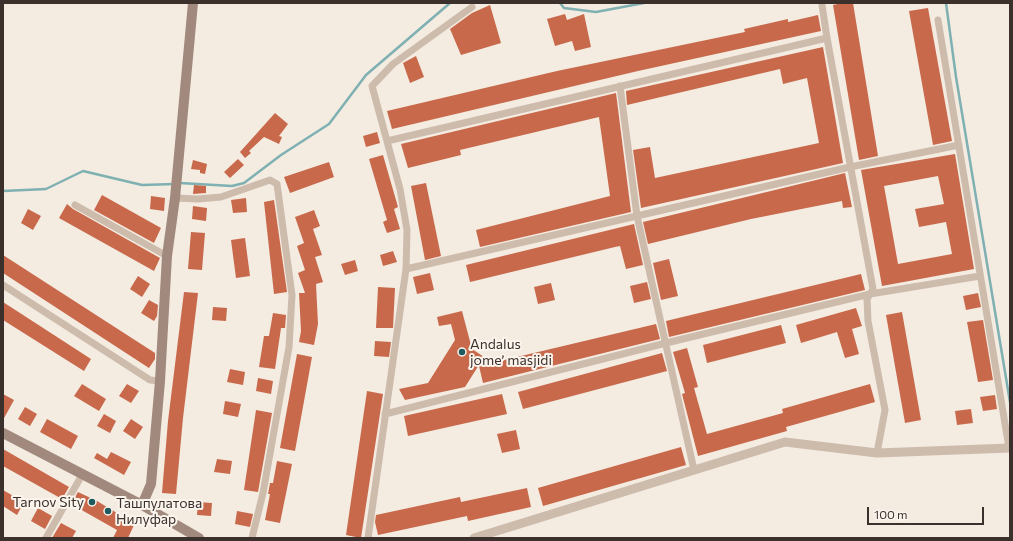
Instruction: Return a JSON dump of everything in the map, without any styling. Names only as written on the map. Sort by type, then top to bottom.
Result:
[{"type":"main road","points":[[142,505],[151,484],[160,381],[167,256],[177,176],[193,3]]},
{"type":"main road","points":[[3,433],[142,505],[199,538]]},
{"type":"street","points":[[822,5],[873,289],[868,299],[868,321],[885,410],[877,453]]},
{"type":"street","points":[[368,538],[406,270],[407,230],[400,189],[372,86],[393,64],[472,7]]},
{"type":"street","points":[[474,538],[785,442],[877,453],[1009,448],[938,20]]},
{"type":"street","points":[[387,141],[827,38]]},
{"type":"street","points":[[620,86],[637,216],[694,470]]},
{"type":"street","points":[[406,270],[850,167],[958,145]]},
{"type":"street","points":[[175,194],[198,199],[221,197],[270,180],[277,184],[292,294],[289,347],[263,493],[252,538]]},
{"type":"street","points":[[75,205],[167,256]]},
{"type":"street","points":[[385,414],[666,343],[870,294],[980,276]]},
{"type":"street","points":[[3,285],[150,380],[160,381]]},
{"type":"street","points":[[46,538],[82,475]]},
{"type":"building","points":[[853,3],[878,156],[859,160],[833,5]]},
{"type":"building","points":[[490,5],[501,43],[461,55],[450,29],[472,13]]},
{"type":"building","points":[[928,8],[952,141],[933,145],[909,11]]},
{"type":"building","points":[[565,14],[567,20],[584,14],[591,47],[575,51],[572,41],[555,46],[547,19]]},
{"type":"building","points":[[818,15],[821,31],[638,71],[392,129],[387,111],[557,71],[745,32],[744,29],[788,19],[788,22]]},
{"type":"building","points":[[823,47],[843,163],[641,208],[633,150],[650,147],[655,178],[819,143],[807,78],[783,84],[780,69],[627,105],[626,91]]},
{"type":"building","points":[[416,56],[424,77],[410,83],[403,63]]},
{"type":"building","points":[[616,93],[631,212],[480,247],[476,230],[610,196],[599,117],[460,150],[461,155],[408,168],[401,144]]},
{"type":"building","points":[[275,113],[288,124],[279,136],[282,137],[279,144],[264,137],[249,151],[251,153],[245,158],[240,152]]},
{"type":"building","points":[[377,132],[380,143],[366,147],[363,136]]},
{"type":"building","points":[[955,154],[974,269],[882,286],[861,170]],"holes":[[[938,176],[944,204],[915,209],[919,227],[946,222],[952,254],[898,264],[884,186]]]},
{"type":"building","points":[[383,155],[398,207],[394,209],[400,229],[387,233],[383,222],[387,220],[369,159]]},
{"type":"building","points":[[238,159],[244,165],[230,178],[224,172]]},
{"type":"building","points":[[193,160],[207,164],[205,174],[200,173],[200,170],[191,169]]},
{"type":"building","points":[[329,162],[334,177],[290,193],[284,177]]},
{"type":"building","points":[[845,173],[852,207],[843,208],[842,201],[751,219],[648,244],[643,222]]},
{"type":"building","points":[[426,183],[441,256],[425,260],[411,186]]},
{"type":"building","points":[[194,185],[206,186],[206,193],[193,194]]},
{"type":"building","points":[[102,195],[161,228],[154,243],[94,210]]},
{"type":"building","points":[[151,196],[165,198],[164,211],[150,209]]},
{"type":"building","points":[[246,198],[247,212],[233,213],[231,200]]},
{"type":"building","points":[[274,200],[287,292],[274,294],[264,202]]},
{"type":"building","points":[[67,204],[73,209],[160,258],[154,271],[59,218]]},
{"type":"building","points":[[193,206],[207,208],[206,221],[192,219]]},
{"type":"building","points":[[28,209],[41,216],[33,230],[21,223]]},
{"type":"building","points":[[314,210],[320,226],[313,229],[322,255],[315,257],[323,282],[316,284],[318,324],[314,345],[299,342],[301,331],[299,293],[305,293],[298,273],[305,270],[297,246],[304,243],[295,217]]},
{"type":"building","points":[[634,224],[643,265],[626,269],[620,246],[470,282],[466,265]]},
{"type":"building","points":[[191,232],[205,233],[202,270],[188,269]]},
{"type":"building","points":[[245,238],[250,276],[236,278],[231,240]]},
{"type":"building","points":[[393,251],[397,262],[383,266],[380,255]]},
{"type":"building","points":[[3,255],[155,353],[155,359],[149,368],[3,273]]},
{"type":"building","points":[[669,259],[678,296],[661,300],[653,263]]},
{"type":"building","points":[[355,260],[358,271],[345,275],[341,264]]},
{"type":"building","points":[[430,273],[434,290],[417,294],[413,277]]},
{"type":"building","points":[[861,274],[865,290],[669,337],[666,321]]},
{"type":"building","points":[[138,276],[150,284],[142,297],[130,289]]},
{"type":"building","points":[[647,282],[651,299],[634,303],[630,286]]},
{"type":"building","points":[[551,283],[555,300],[538,304],[534,287]]},
{"type":"building","points":[[378,287],[395,288],[393,328],[376,328]]},
{"type":"building","points":[[184,292],[198,293],[183,418],[176,494],[162,493],[168,421]]},
{"type":"building","points":[[978,293],[981,307],[966,310],[963,296]]},
{"type":"building","points":[[149,300],[158,305],[157,316],[154,321],[141,313]]},
{"type":"building","points":[[3,302],[91,359],[84,371],[3,320]]},
{"type":"building","points":[[213,307],[227,308],[226,321],[212,320]]},
{"type":"building","points":[[856,308],[862,326],[852,329],[859,354],[845,358],[837,332],[801,343],[796,325]]},
{"type":"building","name":"Andalus jome’ masjidi","points":[[462,311],[472,349],[484,357],[465,387],[405,400],[399,389],[428,383],[455,340],[451,324],[439,326],[437,317]]},
{"type":"building","points":[[902,312],[921,420],[905,423],[886,315]]},
{"type":"building","points":[[273,313],[286,315],[285,328],[281,328],[275,369],[259,367],[264,336],[269,336]]},
{"type":"building","points":[[983,320],[993,380],[978,382],[967,322]]},
{"type":"building","points":[[656,324],[660,339],[483,383],[479,366]]},
{"type":"building","points":[[781,325],[786,343],[707,363],[703,345]]},
{"type":"building","points":[[375,341],[391,342],[389,357],[374,356]]},
{"type":"building","points":[[687,348],[698,387],[694,388],[707,434],[783,413],[782,409],[870,384],[875,402],[786,427],[787,431],[698,456],[682,394],[685,393],[673,352]]},
{"type":"building","points":[[662,353],[667,371],[523,409],[518,392]]},
{"type":"building","points":[[297,354],[312,357],[295,451],[280,448]]},
{"type":"building","points":[[230,369],[245,372],[243,385],[227,382]]},
{"type":"building","points":[[258,378],[273,381],[271,394],[256,391]]},
{"type":"building","points":[[82,384],[106,399],[99,411],[74,396]]},
{"type":"building","points":[[127,384],[139,391],[131,403],[119,396]]},
{"type":"building","points":[[367,391],[383,394],[361,538],[346,535]]},
{"type":"building","points":[[3,394],[14,400],[3,420]]},
{"type":"building","points":[[502,394],[507,414],[408,436],[404,416]]},
{"type":"building","points":[[995,395],[997,409],[983,411],[980,397]]},
{"type":"building","points":[[225,401],[241,404],[238,417],[223,414]]},
{"type":"building","points":[[25,407],[37,414],[30,426],[18,419]]},
{"type":"building","points":[[971,409],[973,423],[957,425],[955,411]]},
{"type":"building","points":[[256,410],[272,413],[258,492],[244,490]]},
{"type":"building","points":[[104,414],[116,421],[110,433],[97,426]]},
{"type":"building","points":[[47,419],[78,436],[71,449],[40,432]]},
{"type":"building","points":[[131,419],[143,427],[135,439],[123,431]]},
{"type":"building","points":[[516,430],[520,449],[502,453],[497,434]]},
{"type":"building","points":[[681,447],[686,465],[543,506],[538,488]]},
{"type":"building","points":[[3,449],[69,487],[62,499],[3,466]]},
{"type":"building","points":[[111,452],[131,462],[124,475],[94,458],[97,453],[107,459]]},
{"type":"building","points":[[217,459],[232,461],[230,474],[214,472]]},
{"type":"building","points":[[277,461],[292,464],[280,523],[265,520],[270,494],[268,494],[270,483],[273,483]]},
{"type":"building","points":[[527,488],[531,507],[468,521],[467,516],[378,535],[375,522],[376,515],[460,497],[461,502]]},
{"type":"building","points":[[3,490],[24,502],[17,515],[3,506]]},
{"type":"building","points":[[78,492],[117,513],[115,516],[134,525],[128,538],[113,538],[117,530],[71,504]]},
{"type":"building","points":[[198,502],[212,503],[211,516],[197,515]]},
{"type":"building","points":[[38,508],[52,516],[45,529],[31,521]]},
{"type":"building","points":[[237,511],[253,514],[250,527],[235,524]]},
{"type":"building","points":[[61,523],[76,531],[72,538],[52,538]]},
{"type":"waterway","points":[[180,183],[232,186],[244,183],[281,155],[329,124],[366,75],[450,3]]},
{"type":"waterway","points":[[560,3],[564,8],[596,12],[644,3]]},
{"type":"waterway","points":[[946,3],[956,77],[1010,402]]},
{"type":"waterway","points":[[3,191],[46,189],[83,171],[142,185],[175,184]]},
{"type":"place","name":"Andalus jome’ masjidi","points":[[462,352]]},
{"type":"place","name":"Tarnov Sity","points":[[92,502]]},
{"type":"place","name":"Ташпулатова Нилуфар","points":[[108,511]]}]
